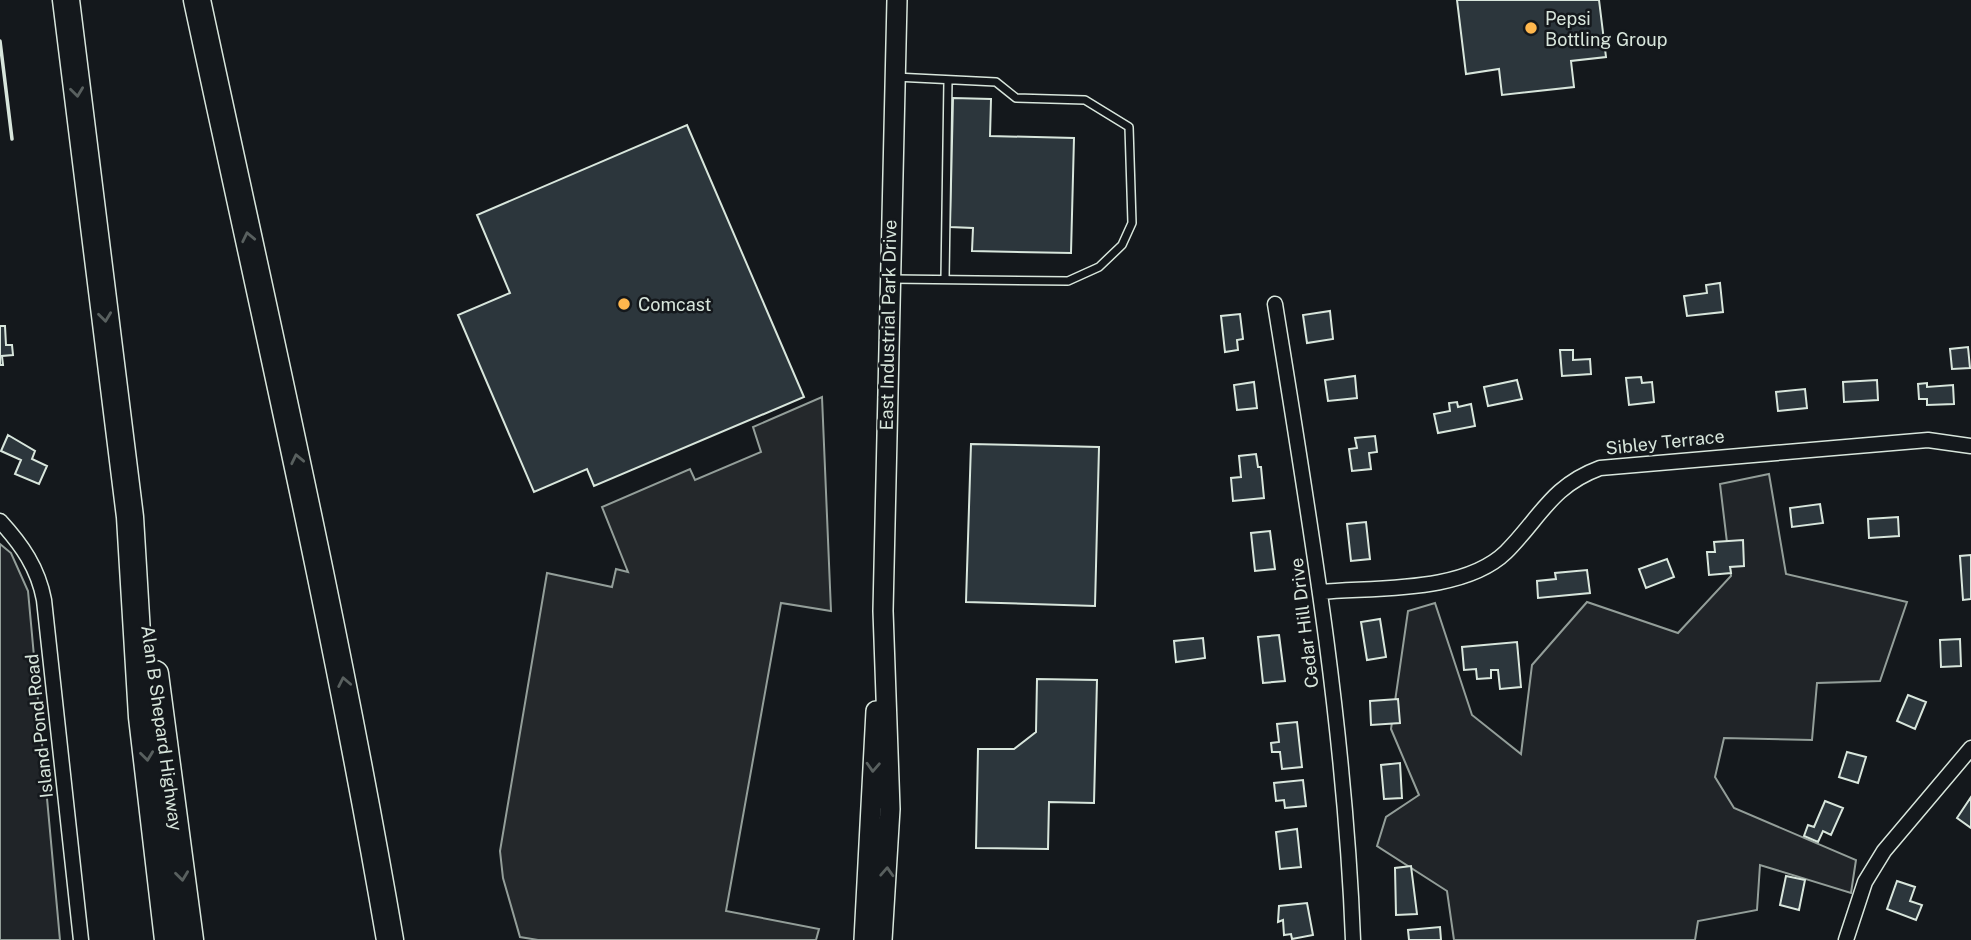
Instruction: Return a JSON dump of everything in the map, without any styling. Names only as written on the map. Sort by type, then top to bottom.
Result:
[{"type":"highway","points":[[66,0],[130,517],[142,717],[168,940]]},
{"type":"highway","points":[[197,0],[357,748],[390,940]]},
{"type":"highway","name":"Alan B Shepard Highway","points":[[130,517],[165,741],[190,940]]},
{"type":"highway","points":[[357,748],[408,940]]},
{"type":"street","name":"East Industrial Park Drive","points":[[882,940],[890,810],[882,650],[897,0]]},
{"type":"street","name":"Cedar Hill Drive","points":[[1275,304],[1296,417],[1321,592],[1353,940]]},
{"type":"street","name":"Sibley Terrace","points":[[1321,592],[1441,582],[1476,572],[1506,552],[1553,495],[1566,484],[1600,468],[1928,440],[1971,446]]},
{"type":"street","name":"Island Pond Road","points":[[0,521],[22,546],[43,591],[81,940]]},
{"type":"street","name":"East Industrial Park Drive","points":[[864,940],[877,683],[882,650]]},
{"type":"street","points":[[1846,940],[1865,882],[1884,851],[1971,748]]},
{"type":"lane","points":[[889,279],[1068,281],[1100,267],[1122,245],[1132,223],[1129,127],[1085,100],[1016,98],[996,82],[895,77]]},
{"type":"lane","points":[[945,279],[947,80]]},
{"type":"shaded area","points":[[822,397],[831,611],[781,603],[726,911],[819,929],[816,940],[538,940],[520,937],[503,878],[500,851],[547,573],[612,587],[616,569],[628,572],[602,507],[690,469],[695,480],[761,452],[753,427]]},
{"type":"shaded area","points":[[1769,474],[1786,574],[1907,602],[1880,681],[1817,683],[1812,740],[1724,738],[1715,777],[1734,808],[1856,860],[1851,893],[1760,865],[1757,910],[1698,921],[1695,940],[1454,940],[1447,891],[1377,846],[1386,817],[1419,795],[1391,729],[1408,611],[1435,603],[1472,715],[1521,754],[1532,665],[1587,602],[1678,633],[1731,576],[1720,484]]},
{"type":"shaded area","points":[[0,544],[11,553],[28,591],[60,940],[0,940]]},
{"type":"building","name":"Pepsi Bottling Group","points":[[1457,0],[1599,0],[1606,57],[1571,61],[1574,87],[1502,95],[1499,69],[1466,74]]},
{"type":"building","points":[[953,98],[991,99],[990,136],[1074,138],[1071,253],[972,251],[973,228],[950,227]]},
{"type":"building","name":"Comcast","points":[[687,125],[804,397],[594,486],[587,469],[534,492],[458,315],[510,293],[477,215]]},
{"type":"building","points":[[1720,283],[1723,312],[1687,316],[1684,296],[1707,293],[1706,285]]},
{"type":"building","points":[[1330,311],[1333,339],[1307,343],[1303,315]]},
{"type":"building","points":[[1240,314],[1243,339],[1237,340],[1238,350],[1225,352],[1221,316]]},
{"type":"building","points":[[0,326],[5,326],[6,345],[12,345],[13,355],[2,356],[3,365],[0,365]]},
{"type":"building","points":[[1968,347],[1970,368],[1952,369],[1950,349]]},
{"type":"building","points":[[1560,350],[1573,350],[1573,360],[1590,359],[1591,374],[1562,376]]},
{"type":"building","points":[[1355,376],[1357,398],[1328,401],[1325,380]]},
{"type":"building","points":[[1641,377],[1642,383],[1652,382],[1654,402],[1629,405],[1626,378]]},
{"type":"building","points":[[1517,380],[1522,399],[1488,406],[1484,387]]},
{"type":"building","points":[[1877,380],[1878,400],[1844,402],[1843,382]]},
{"type":"building","points":[[1254,382],[1257,408],[1237,410],[1234,385]]},
{"type":"building","points":[[1927,383],[1927,387],[1953,385],[1954,404],[1927,405],[1927,399],[1919,399],[1918,384]]},
{"type":"building","points":[[1805,389],[1807,408],[1778,411],[1776,392]]},
{"type":"building","points":[[1457,402],[1458,407],[1471,404],[1475,426],[1438,433],[1434,414],[1450,411],[1449,403]]},
{"type":"building","points":[[8,435],[35,451],[32,459],[47,466],[39,484],[15,474],[21,460],[1,451]]},
{"type":"building","points":[[1375,436],[1377,452],[1369,453],[1371,469],[1352,471],[1349,449],[1357,448],[1355,438]]},
{"type":"building","points":[[971,444],[1099,447],[1095,606],[966,602]]},
{"type":"building","points":[[1256,454],[1258,467],[1261,467],[1264,498],[1233,501],[1231,478],[1241,477],[1239,456]]},
{"type":"building","points":[[1820,504],[1823,523],[1792,527],[1790,508]]},
{"type":"building","points":[[1898,517],[1899,536],[1869,538],[1868,519]]},
{"type":"building","points":[[1366,522],[1370,559],[1351,561],[1347,524]]},
{"type":"building","points":[[1270,531],[1275,569],[1255,571],[1251,533]]},
{"type":"building","points":[[1743,540],[1744,566],[1730,567],[1731,573],[1709,575],[1707,552],[1715,552],[1714,542]]},
{"type":"building","points":[[1971,555],[1971,599],[1963,600],[1960,556]]},
{"type":"building","points":[[1667,559],[1674,577],[1646,588],[1639,569]]},
{"type":"building","points":[[1587,570],[1590,593],[1538,598],[1537,581],[1556,579],[1555,573]]},
{"type":"building","points":[[1380,619],[1386,657],[1367,660],[1361,622]]},
{"type":"building","points":[[1279,635],[1285,681],[1263,683],[1258,637]]},
{"type":"building","points":[[1203,638],[1205,658],[1176,662],[1174,641]]},
{"type":"building","points":[[1960,639],[1961,666],[1941,667],[1940,640]]},
{"type":"building","points":[[1517,642],[1521,687],[1500,689],[1498,670],[1491,670],[1491,678],[1477,679],[1476,669],[1464,670],[1462,647]]},
{"type":"building","points":[[1037,679],[1097,680],[1094,803],[1049,802],[1048,849],[976,848],[978,749],[1014,749],[1036,732]]},
{"type":"building","points":[[1908,695],[1926,702],[1915,729],[1897,721]]},
{"type":"building","points":[[1398,699],[1400,723],[1371,725],[1370,701]]},
{"type":"building","points":[[1297,722],[1302,767],[1282,769],[1280,752],[1272,752],[1271,743],[1279,742],[1277,724]]},
{"type":"building","points":[[1847,752],[1866,757],[1858,783],[1839,777]]},
{"type":"building","points":[[1400,763],[1402,798],[1384,799],[1381,765]]},
{"type":"building","points":[[1303,780],[1306,806],[1285,808],[1284,800],[1276,801],[1274,783]]},
{"type":"building","points":[[1971,797],[1971,828],[1957,818]]},
{"type":"building","points":[[1825,801],[1843,808],[1831,835],[1823,831],[1818,842],[1804,836],[1808,825],[1814,827]]},
{"type":"building","points":[[1297,829],[1301,867],[1280,869],[1276,832]]},
{"type":"building","points":[[1411,866],[1417,914],[1396,915],[1395,868]]},
{"type":"building","points":[[1786,876],[1805,880],[1799,910],[1780,905]]},
{"type":"building","points":[[1897,881],[1915,887],[1910,901],[1922,905],[1916,920],[1887,909]]},
{"type":"building","points":[[1307,903],[1313,935],[1292,939],[1291,934],[1284,935],[1283,920],[1278,922],[1279,906]]},
{"type":"building","points":[[1440,927],[1441,940],[1409,940],[1408,930]]},
{"type":"wall","points":[[0,41],[12,139]]},
{"type":"place","name":"Pepsi Bottling Group","points":[[1531,28]]},
{"type":"place","name":"Comcast","points":[[624,304]]}]
